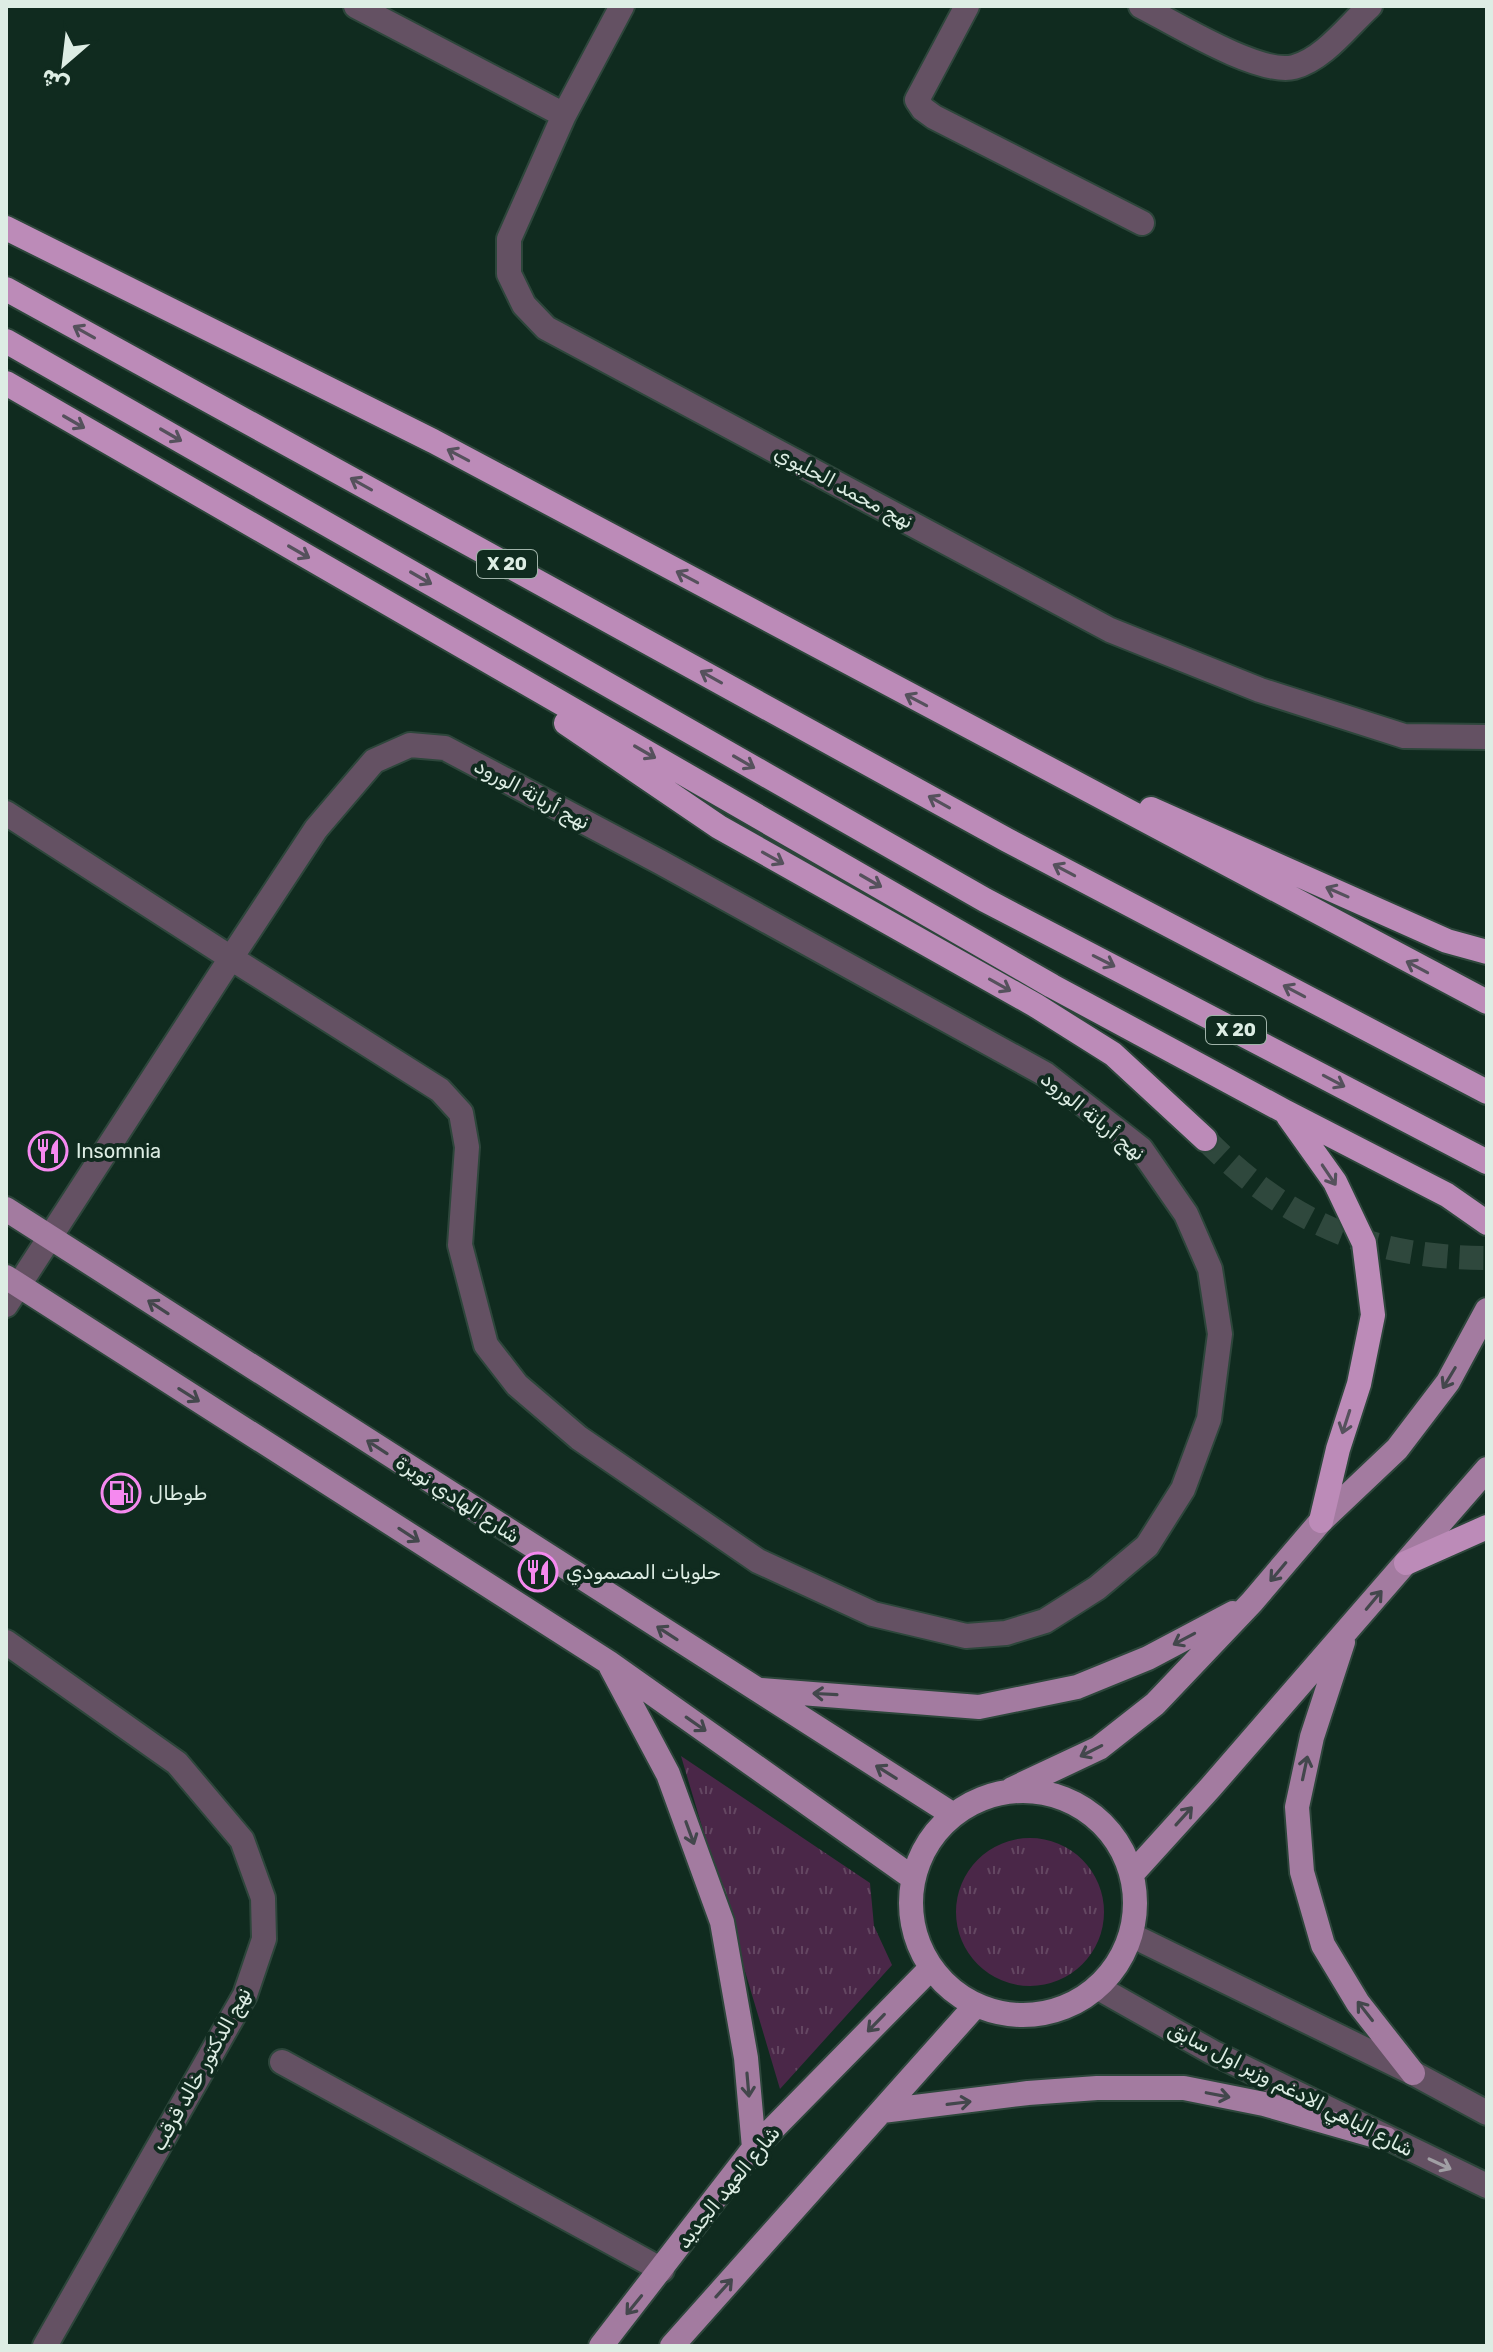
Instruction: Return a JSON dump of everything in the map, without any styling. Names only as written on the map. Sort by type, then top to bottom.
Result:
[{"type":"highway","points":[[6,228],[433,441],[1487,1002]]},
{"type":"highway","name":"X 20","points":[[6,289],[1007,840],[1487,1092]]},
{"type":"highway","name":"X 20","points":[[6,341],[985,900],[1487,1162]]},
{"type":"highway","points":[[6,383],[1052,986],[1447,1195],[1487,1223]]},
{"type":"highway","points":[[405,614],[719,827],[1035,1005],[1113,1054],[1205,1139]]},
{"type":"highway","points":[[962,724],[1447,941],[1487,952]]},
{"type":"highway","points":[[1284,1111],[1335,1182],[1364,1243],[1373,1315],[1359,1384],[1338,1449],[1321,1521]]},
{"type":"highway","points":[[1406,1563],[1487,1527]]},
{"type":"main road","name":"شارع الهادي نويرة","points":[[6,1209],[952,1814]]},
{"type":"main road","points":[[10,1289],[608,1662],[913,1878]]},
{"type":"main road","points":[[1009,1791],[1049,1793],[1086,1809],[1115,1837],[1132,1874],[1136,1904],[1131,1935],[1118,1963],[1097,1987],[1070,2005],[1039,2014],[1006,2014],[976,2005],[931,1968],[912,1924],[913,1878],[927,1842],[952,1814],[979,1799],[1009,1791],[1099,1748],[1155,1704],[1252,1602],[1321,1521],[1397,1449],[1448,1382],[1487,1310]]},
{"type":"main road","points":[[1132,1874],[1487,1469]]},
{"type":"main road","points":[[756,1690],[979,1707],[1077,1687],[1148,1658],[1252,1602]]},
{"type":"main road","points":[[1346,1633],[1312,1737],[1297,1807],[1302,1872],[1323,1945],[1358,2003],[1413,2073]]},
{"type":"main road","points":[[608,1662],[668,1774],[722,1922],[746,2058],[754,2148]]},
{"type":"main road","name":"شارع العهد الجديد","points":[[601,2346],[754,2148],[931,1968]]},
{"type":"main road","points":[[672,2346],[976,2005]]},
{"type":"main road","points":[[882,2111],[1028,2093],[1097,2088],[1184,2088],[1264,2104],[1386,2139]]},
{"type":"street","points":[[356,6],[564,115]]},
{"type":"street","name":"نهج محمد الحليوي","points":[[622,6],[564,115],[509,239],[509,274],[524,305],[546,328],[1110,630],[1260,690],[1404,736],[1487,737]]},
{"type":"street","points":[[967,6],[917,100],[923,109],[1142,223]]},
{"type":"street","points":[[1141,6],[1266,67],[1292,68],[1315,58],[1370,6]]},
{"type":"street","name":"نهج أريانة الورود","points":[[6,813],[231,958],[440,1090],[461,1113],[467,1147],[460,1245],[486,1345],[517,1385],[579,1438],[758,1561],[873,1614],[966,1636],[1006,1633],[1045,1621],[1097,1588],[1147,1546],[1183,1489],[1209,1419],[1220,1334],[1210,1269],[1186,1214],[1141,1149],[1045,1074],[660,862],[445,748],[410,745],[374,761],[316,829],[231,958],[49,1237],[10,1289]]},
{"type":"street","name":"نهج الدكتور خالد قرقب","points":[[6,1642],[177,1763],[242,1840],[263,1898],[264,1939],[245,1995],[45,2346]]},
{"type":"street","points":[[1131,1935],[1413,2073],[1487,2113]]},
{"type":"street","name":"شارع الباهي الادغم وزير اول سابق","points":[[1097,1987],[1212,2052],[1487,2186]]},
{"type":"street","points":[[282,2062],[662,2270]]},
{"type":"green space","points":[[681,1756],[870,1883],[874,1926],[892,1965],[780,2089]]},
{"type":"green space","points":[[1030,1838],[1058,1844],[1082,1860],[1098,1884],[1104,1912],[1098,1940],[1082,1964],[1058,1980],[1030,1986],[1002,1980],[978,1964],[962,1940],[956,1912],[962,1884],[978,1860],[1002,1844]]},
{"type":"tunnel","points":[[1205,1139],[1267,1193],[1333,1230],[1405,1251],[1487,1258]]},
{"type":"place","name":"Insomnia","points":[[48,1151]]},
{"type":"place","name":"طوطال","points":[[121,1493]]},
{"type":"place","name":"حلويات المصمودي","points":[[538,1572]]}]
